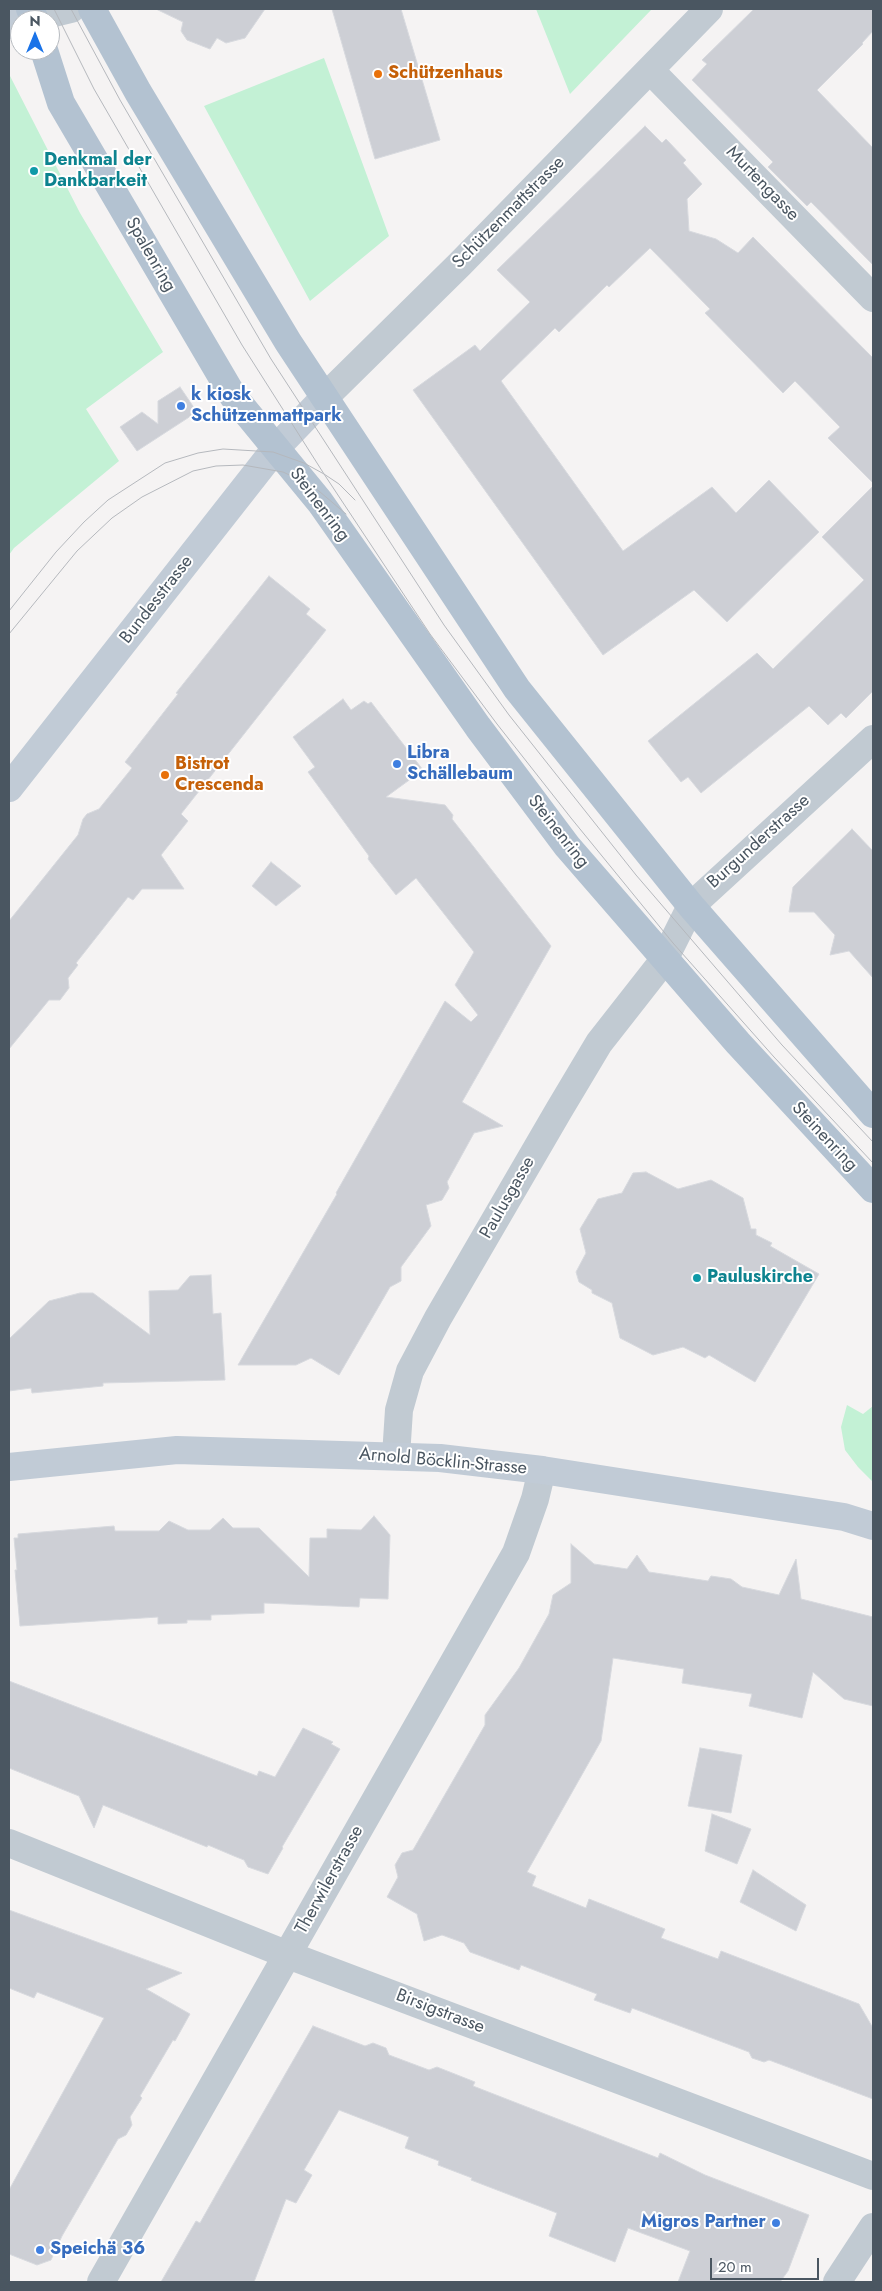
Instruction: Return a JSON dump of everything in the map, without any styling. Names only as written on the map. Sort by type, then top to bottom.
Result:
[{"type":"main road","points":[[92,9],[138,92],[288,342],[315,406],[517,689],[691,906],[873,1114]]},
{"type":"main road","name":"Spalenring","points":[[47,60],[61,103],[233,396],[276,448]]},
{"type":"main road","name":"Steinenring","points":[[276,448],[320,502],[478,727],[567,846],[664,960],[873,1189]]},
{"type":"street","name":"Schützenmattstrasse","points":[[315,406],[460,264],[709,9]]},
{"type":"street","name":"Murtengasse","points":[[650,70],[873,298]]},
{"type":"street","name":"Bundesstrasse","points":[[9,788],[276,448],[315,406]]},
{"type":"street","name":"Burgunderstrasse","points":[[664,960],[691,906],[873,739]]},
{"type":"street","name":"Paulusgasse","points":[[396,1456],[399,1410],[410,1371],[438,1318],[599,1044],[664,960]]},
{"type":"street","name":"Arnold Böcklin-Strasse","points":[[9,1467],[177,1450],[440,1458],[542,1470],[844,1517],[873,1526]]},
{"type":"street","name":"Therwilerstrasse","points":[[100,2282],[516,1553],[535,1499],[542,1470]]},
{"type":"street","name":"Birsigstrasse","points":[[9,1844],[288,1954],[873,2176]]},
{"type":"street","points":[[836,2282],[873,2228]]},
{"type":"green space","points":[[536,9],[652,9],[570,94]]},
{"type":"green space","points":[[324,58],[389,236],[310,301],[204,106]]},
{"type":"green space","points":[[9,74],[80,213],[163,352],[86,409],[119,461],[14,548],[9,555]]},
{"type":"green space","points":[[847,1405],[863,1414],[873,1406],[873,1482],[845,1450],[841,1427]]},
{"type":"building","points":[[156,9],[265,9],[245,38],[226,43],[217,38],[210,49],[187,40],[181,31],[183,22]]},
{"type":"building","points":[[332,9],[401,9],[440,140],[375,159]]},
{"type":"building","points":[[754,9],[873,9],[873,31],[863,44],[817,90],[873,148],[873,265],[811,202],[807,206],[768,167],[773,162],[692,80],[707,64],[702,60]]},
{"type":"building","points":[[645,126],[662,143],[666,139],[686,160],[683,163],[702,184],[687,199],[689,231],[716,239],[738,253],[753,237],[873,358],[873,483],[828,438],[840,427],[795,381],[783,393],[705,313],[710,309],[650,248],[609,287],[607,285],[559,332],[555,328],[501,381],[623,551],[712,487],[736,513],[769,480],[819,532],[727,622],[694,590],[603,655],[413,390],[475,345],[480,351],[530,302],[497,270]]},
{"type":"building","points":[[180,387],[197,412],[137,451],[120,427],[142,412],[158,424],[158,401]]},
{"type":"building","points":[[873,486],[873,691],[846,718],[841,713],[828,725],[809,706],[701,793],[688,777],[681,782],[648,741],[757,653],[773,669],[864,580],[822,537]]},
{"type":"building","points":[[269,576],[310,609],[306,614],[326,630],[181,814],[188,821],[161,855],[184,889],[142,889],[133,900],[128,897],[76,963],[78,965],[68,978],[69,988],[60,1000],[49,1000],[9,1049],[9,921],[78,835],[83,819],[87,814],[99,809],[132,768],[125,762],[178,694],[176,693]]},
{"type":"building","points":[[343,699],[351,710],[364,701],[368,704],[371,702],[423,770],[386,797],[445,805],[453,815],[452,819],[551,946],[462,1102],[503,1126],[474,1133],[447,1182],[449,1188],[442,1200],[426,1205],[431,1226],[401,1267],[401,1281],[390,1287],[339,1375],[311,1358],[296,1365],[238,1365],[337,1194],[445,1001],[471,1022],[478,1015],[455,985],[474,952],[416,878],[396,895],[368,859],[369,856],[308,772],[315,767],[293,737]]},
{"type":"building","points":[[852,829],[873,851],[873,978],[849,951],[830,955],[835,935],[814,912],[789,912],[793,887]]},
{"type":"building","points":[[271,862],[301,886],[276,906],[252,886]]},
{"type":"building","name":"Pauluskirche","points":[[646,1172],[678,1189],[711,1180],[743,1198],[751,1229],[756,1229],[756,1235],[772,1243],[770,1246],[819,1274],[755,1382],[709,1355],[705,1358],[683,1347],[653,1355],[620,1338],[612,1303],[592,1293],[592,1290],[579,1282],[576,1272],[586,1253],[580,1229],[598,1199],[622,1193],[633,1173]]},
{"type":"building","points":[[211,1275],[213,1314],[221,1313],[225,1380],[103,1383],[103,1386],[32,1393],[31,1388],[9,1391],[9,1339],[49,1301],[80,1293],[93,1293],[150,1335],[149,1291],[178,1290],[190,1276]]},
{"type":"building","points":[[374,1516],[390,1535],[388,1599],[360,1598],[359,1607],[264,1603],[264,1613],[211,1615],[211,1620],[187,1620],[187,1623],[158,1624],[158,1617],[20,1626],[14,1538],[18,1538],[18,1534],[114,1526],[115,1531],[159,1531],[169,1521],[188,1530],[210,1530],[223,1518],[233,1528],[259,1528],[309,1577],[310,1538],[327,1538],[327,1529],[361,1530]]},
{"type":"building","points":[[571,1544],[594,1564],[627,1569],[637,1555],[649,1572],[708,1581],[711,1576],[731,1579],[742,1587],[779,1595],[796,1559],[801,1599],[873,1617],[873,1706],[844,1699],[813,1672],[802,1718],[749,1706],[752,1694],[682,1683],[684,1669],[613,1658],[601,1741],[527,1872],[536,1876],[532,1886],[586,1908],[589,1899],[665,1929],[661,1938],[718,1959],[721,1951],[859,2004],[873,2028],[873,2099],[769,2060],[764,2062],[752,2058],[749,2052],[632,2008],[630,2013],[594,2000],[597,1994],[521,1965],[519,1970],[470,1952],[464,1943],[442,1935],[424,1941],[417,1914],[387,1897],[398,1877],[395,1865],[402,1853],[413,1850],[485,1725],[485,1715],[519,1668],[549,1614],[553,1595],[571,1583]]},
{"type":"building","points":[[9,1681],[257,1776],[259,1771],[275,1777],[303,1728],[333,1742],[331,1744],[340,1749],[268,1874],[248,1867],[244,1860],[103,1805],[94,1828],[79,1796],[9,1768]]},
{"type":"building","points":[[700,1748],[742,1755],[731,1813],[688,1806]]},
{"type":"building","points":[[712,1814],[751,1829],[737,1864],[705,1851]]},
{"type":"building","points":[[753,1870],[806,1905],[796,1931],[740,1902]]},
{"type":"building","points":[[9,1910],[182,1973],[146,1989],[190,2014],[140,2096],[142,2098],[130,2117],[132,2125],[126,2135],[118,2139],[62,2236],[51,2260],[37,2265],[9,2254],[9,2190],[104,2018],[37,1992],[34,1998],[9,1988]]},
{"type":"building","points":[[313,2026],[365,2046],[373,2043],[386,2048],[389,2055],[429,2070],[437,2067],[475,2082],[473,2086],[658,2158],[660,2153],[705,2175],[809,2215],[788,2271],[780,2282],[678,2282],[690,2251],[628,2228],[615,2262],[549,2236],[557,2213],[471,2180],[472,2178],[438,2165],[439,2161],[405,2148],[409,2137],[339,2110],[304,2170],[312,2175],[296,2203],[286,2199],[254,2282],[161,2282],[196,2221],[200,2223]]},
{"type":"tram line","points":[[54,9],[94,89],[242,345],[324,474],[430,634],[497,724],[673,943],[774,1057],[873,1163]]},
{"type":"tram line","points":[[71,9],[120,100],[271,359],[444,625],[509,715],[636,875],[782,1045],[873,1142]]},
{"type":"tram line","points":[[9,611],[56,552],[84,522],[108,500],[165,463],[198,453],[223,449],[273,452],[304,463],[324,474],[339,484],[355,500]]},
{"type":"tram line","points":[[9,634],[77,551],[112,518],[142,497],[193,471],[216,466],[243,465],[283,472],[313,486],[346,514]]},
{"type":"place","name":"Schützenhaus","points":[[378,74]]},
{"type":"place","name":"Denkmal der Dankbarkeit","points":[[34,171]]},
{"type":"place","name":"k kiosk Schützenmattpark","points":[[181,406]]},
{"type":"place","name":"Libra Schällebaum","points":[[397,764]]},
{"type":"place","name":"Bistrot Crescenda","points":[[165,775]]},
{"type":"place","name":"Pauluskirche","points":[[697,1278]]},
{"type":"place","name":"Migros Partner","points":[[776,2223]]},
{"type":"place","name":"Speichä 36","points":[[40,2250]]}]
